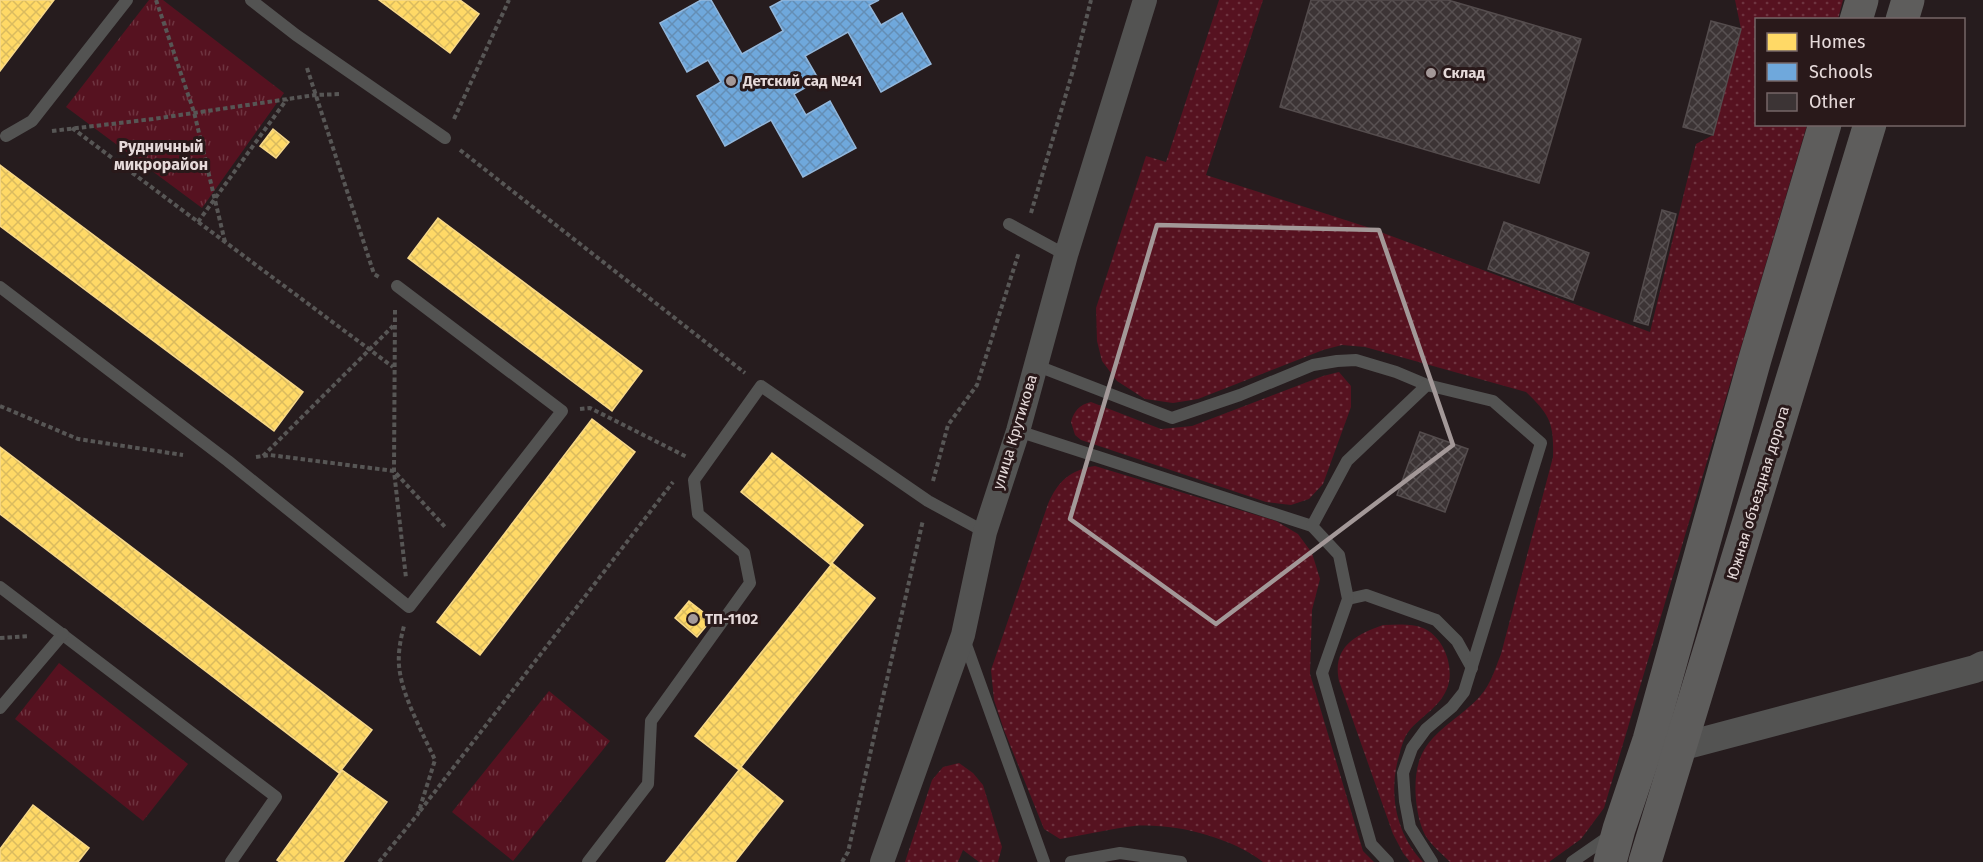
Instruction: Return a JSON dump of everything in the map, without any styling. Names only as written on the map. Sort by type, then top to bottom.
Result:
[{"type":"main road","points":[[1857,18],[1862,0]]},
{"type":"main road","points":[[1903,18],[1908,0]]},
{"type":"main road","name":"Южная объездная дорога","points":[[1645,862],[1665,743],[1752,370],[1824,126]]},
{"type":"main road","name":"Южная объездная дорога","points":[[1610,862],[1619,829],[1665,743],[1869,126]]},
{"type":"street","name":"улица Крутикова","points":[[882,862],[963,635],[985,532],[1017,431],[1066,255],[1145,0]]},
{"type":"street","points":[[1665,743],[1976,669],[1983,665]]},
{"type":"lane","points":[[6,136],[32,121],[127,0]]},
{"type":"lane","points":[[251,0],[296,35],[445,138]]},
{"type":"lane","points":[[1009,224],[1066,255]]},
{"type":"lane","points":[[0,287],[228,461],[409,607],[562,411],[397,286]]},
{"type":"lane","points":[[1035,365],[1172,418],[1240,395],[1313,365],[1356,360],[1396,372],[1427,385],[1493,401],[1541,443],[1464,692],[1452,707],[1426,729],[1412,748],[1403,773],[1410,827],[1432,862]]},
{"type":"lane","points":[[1312,526],[1347,461],[1427,385]]},
{"type":"lane","points":[[588,862],[648,784],[651,721],[750,583],[744,553],[698,514],[694,480],[761,386],[928,501],[985,532]]},
{"type":"lane","points":[[1017,431],[1312,526],[1339,555],[1347,599],[1322,673],[1371,844],[1388,862]]},
{"type":"lane","points":[[0,587],[276,797],[233,861]]},
{"type":"lane","points":[[1347,599],[1366,595],[1436,620],[1457,641],[1472,668]]},
{"type":"lane","points":[[0,708],[63,634]]},
{"type":"lane","points":[[963,635],[1044,862]]},
{"type":"lane","points":[[1572,862],[1619,829]]},
{"type":"lane","points":[[1071,862],[1120,853],[1181,862]]},
{"type":"path","points":[[156,0],[194,112],[225,242]]},
{"type":"path","points":[[509,0],[445,138],[761,386]]},
{"type":"path","points":[[842,862],[848,852],[928,501],[948,425],[977,385],[1074,67],[1091,0]]},
{"type":"path","points":[[296,35],[374,274],[397,286],[393,326],[394,471],[409,607],[399,642],[400,673],[412,710],[435,760],[418,814]]},
{"type":"path","points":[[6,136],[315,95],[378,93]]},
{"type":"path","points":[[198,222],[287,99]]},
{"type":"path","points":[[72,128],[393,367]]},
{"type":"path","points":[[263,456],[393,326]]},
{"type":"path","points":[[562,411],[590,408],[691,459]]},
{"type":"path","points":[[379,862],[676,477]]},
{"type":"highlighted area","points":[[1157,225],[1379,230],[1453,445],[1216,624],[1070,519]]},
{"type":"green space","points":[[149,0],[163,0],[284,93],[202,208],[66,107]]},
{"type":"green space","points":[[1219,0],[1263,0],[1206,175],[1367,227],[1650,332],[1696,144],[1713,135],[1741,29],[1735,0],[1843,0],[1838,18],[1755,18],[1755,126],[1807,126],[1604,808],[1581,839],[1549,862],[1450,862],[1433,846],[1421,826],[1416,804],[1416,780],[1417,769],[1424,750],[1436,735],[1481,695],[1490,681],[1501,654],[1553,457],[1553,436],[1549,420],[1526,392],[1365,347],[1342,345],[1323,350],[1198,399],[1173,403],[1145,399],[1117,381],[1102,361],[1097,341],[1096,308],[1146,156],[1166,162]]},
{"type":"green space","points":[[1339,372],[1351,386],[1351,407],[1323,484],[1309,499],[1291,505],[1266,502],[1081,440],[1075,435],[1071,422],[1078,409],[1091,402],[1161,429],[1192,426]]},
{"type":"green space","points":[[1095,466],[1276,521],[1298,534],[1312,553],[1320,579],[1312,610],[1310,674],[1363,851],[1374,862],[1263,862],[1235,845],[1184,829],[1167,827],[1134,826],[1060,839],[1044,829],[994,700],[991,670],[1052,496],[1066,478],[1079,470]]},
{"type":"green space","points":[[1383,625],[1418,626],[1430,632],[1442,645],[1450,670],[1448,686],[1441,700],[1407,733],[1394,784],[1401,826],[1406,839],[1423,862],[1410,862],[1393,834],[1339,681],[1339,660],[1342,651],[1354,638]]},
{"type":"green space","points":[[59,663],[188,764],[143,821],[15,719]]},
{"type":"green space","points":[[549,691],[610,741],[513,861],[452,812]]},
{"type":"green space","points":[[959,763],[973,773],[983,785],[1002,847],[998,862],[979,862],[963,850],[958,862],[905,862],[932,780],[943,767]]},
{"type":"building: Homes","points":[[0,0],[54,0],[0,71]]},
{"type":"building: Homes","points":[[379,0],[460,0],[479,14],[450,53]]},
{"type":"building: Homes","points":[[273,129],[289,142],[276,158],[260,146]]},
{"type":"building: Homes","points":[[0,165],[303,392],[274,431],[0,226]]},
{"type":"building: Homes","points":[[438,218],[642,371],[612,411],[408,258]]},
{"type":"building: Homes","points":[[592,419],[635,452],[480,655],[437,622]]},
{"type":"building: Homes","points":[[0,447],[372,730],[339,773],[0,514]]},
{"type":"building: Homes","points":[[772,453],[863,525],[832,563],[875,598],[741,767],[783,801],[735,862],[666,862],[739,770],[695,736],[831,565],[741,492]]},
{"type":"building: Homes","name":"ТП-1102","points":[[689,601],[712,619],[697,637],[675,618]]},
{"type":"building: Homes","points":[[342,770],[387,802],[343,862],[280,862],[277,860]]},
{"type":"building: Homes","points":[[33,805],[89,848],[78,862],[0,862],[0,849]]},
{"type":"building: Schools","points":[[701,0],[711,0],[742,54],[783,31],[770,7],[783,0],[879,0],[869,5],[881,25],[902,13],[931,64],[881,92],[848,32],[805,56],[819,80],[794,94],[806,115],[830,101],[856,148],[803,177],[771,120],[725,146],[697,96],[721,82],[708,60],[687,72],[660,23]]},
{"type":"building: Other","name":"Склад","points":[[1311,0],[1448,0],[1581,39],[1539,183],[1280,107]]},
{"type":"building: Other","points":[[1711,21],[1741,29],[1713,135],[1683,127]]},
{"type":"building: Other","points":[[1662,210],[1676,214],[1648,325],[1634,321]]},
{"type":"building: Other","points":[[1504,222],[1589,253],[1573,300],[1488,269]]},
{"type":"building: Other","points":[[1420,432],[1468,449],[1445,512],[1397,495]]},
{"type":"place","name":"Склад","points":[[1431,73]]},
{"type":"place","name":"Детский сад №41","points":[[731,81]]},
{"type":"place","name":"ТП-1102","points":[[693,619]]},
{"type":"district","name":"Рудничный микрорайон","points":[[161,155]]}]
